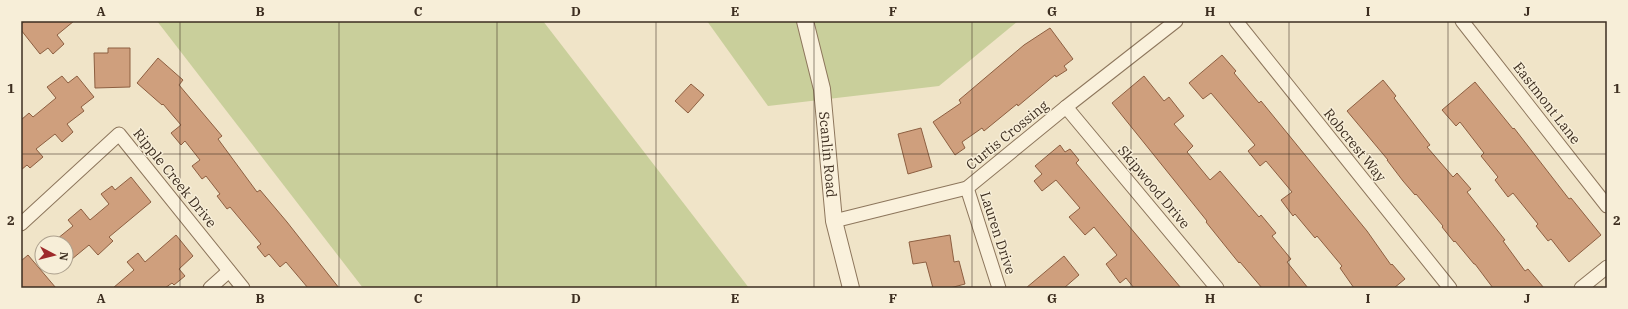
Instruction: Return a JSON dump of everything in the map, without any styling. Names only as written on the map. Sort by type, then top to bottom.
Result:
[{"type":"street","name":"Scanlin Road","points":[[805,21],[822,89],[834,221],[851,288]]},
{"type":"street","name":"Curtis Crossing","points":[[834,221],[967,188],[1066,107],[1176,21]]},
{"type":"street","name":"Robcrest Way","points":[[1236,21],[1450,288]]},
{"type":"street","name":"Eastmont Lane","points":[[1462,21],[1607,206]]},
{"type":"street","name":"Skipwood Drive","points":[[1066,107],[1216,288]]},
{"type":"street","name":"Ripple Creek Drive","points":[[21,224],[119,134],[244,288]]},
{"type":"street","name":"Lauren Drive","points":[[967,188],[999,288]]},
{"type":"street","points":[[1581,288],[1607,267]]},
{"type":"street","points":[[210,288],[229,271]]},
{"type":"green space","points":[[157,21],[543,21],[749,288],[363,288]]},
{"type":"green space","points":[[707,21],[1018,21],[939,86],[768,106]]},
{"type":"building","points":[[25,21],[74,21],[57,35],[64,44],[53,54],[48,48],[40,54],[21,30],[21,24]]},
{"type":"building","points":[[1050,28],[1073,59],[1064,66],[1067,70],[1056,77],[1055,75],[1018,106],[1017,104],[984,131],[982,128],[962,142],[965,148],[955,155],[933,122],[961,103],[959,100],[1024,45]]},
{"type":"building","points":[[108,48],[130,48],[130,87],[95,88],[94,53],[108,53]]},
{"type":"building","points":[[1222,55],[1236,71],[1234,73],[1259,103],[1261,101],[1367,231],[1391,265],[1392,264],[1405,279],[1394,288],[1354,288],[1340,268],[1342,266],[1317,236],[1315,238],[1295,214],[1293,216],[1281,200],[1292,192],[1266,161],[1260,166],[1248,151],[1255,145],[1211,93],[1203,99],[1189,83]]},
{"type":"building","points":[[158,58],[183,80],[179,85],[222,136],[218,139],[257,192],[260,190],[339,288],[308,288],[286,262],[280,267],[269,254],[265,257],[257,247],[261,244],[230,207],[227,209],[217,196],[220,194],[206,176],[202,179],[192,166],[200,160],[185,141],[181,145],[171,133],[181,125],[163,104],[162,105],[137,83]]},
{"type":"building","points":[[62,76],[68,83],[77,76],[94,97],[81,107],[84,111],[67,124],[73,132],[62,142],[55,134],[36,149],[43,157],[30,168],[27,165],[21,170],[21,120],[29,113],[33,117],[56,98],[47,87]]},
{"type":"building","points":[[1144,76],[1164,101],[1169,97],[1184,116],[1174,124],[1193,146],[1187,152],[1210,180],[1220,171],[1259,217],[1261,215],[1276,233],[1272,236],[1291,259],[1287,262],[1308,288],[1262,288],[1240,262],[1239,263],[1112,103]]},
{"type":"building","points":[[1383,80],[1396,96],[1394,98],[1430,145],[1427,147],[1453,177],[1457,173],[1471,189],[1467,192],[1505,240],[1503,241],[1525,271],[1528,269],[1544,288],[1493,288],[1475,264],[1455,241],[1454,242],[1442,227],[1443,226],[1403,181],[1388,160],[1347,111]]},
{"type":"building","points":[[1475,82],[1513,129],[1514,128],[1569,199],[1571,198],[1601,235],[1569,262],[1551,239],[1548,241],[1536,226],[1538,224],[1513,193],[1508,197],[1495,180],[1498,177],[1481,156],[1484,153],[1460,122],[1456,126],[1442,110]]},
{"type":"building","points":[[691,84],[704,95],[688,113],[675,101]]},
{"type":"building","points":[[921,128],[932,167],[908,174],[898,134]]},
{"type":"building","points":[[1060,145],[1065,152],[1070,149],[1079,160],[1076,163],[1181,288],[1134,288],[1126,278],[1120,283],[1106,264],[1117,255],[1094,227],[1085,235],[1069,217],[1080,208],[1056,180],[1042,191],[1034,181],[1042,174],[1035,166]]},
{"type":"building","points":[[131,177],[151,202],[109,237],[113,241],[98,255],[89,245],[74,257],[74,235],[62,235],[73,226],[68,220],[81,209],[90,220],[109,204],[101,194],[112,186],[115,190]]},
{"type":"building","points":[[176,235],[193,256],[179,269],[185,276],[174,285],[172,283],[165,288],[113,288],[134,270],[127,262],[138,253],[145,262]]},
{"type":"building","points":[[950,235],[954,262],[959,261],[965,284],[950,288],[933,288],[926,262],[913,264],[909,242]]},
{"type":"building","points":[[28,255],[34,262],[34,275],[45,275],[56,288],[21,288],[21,261]]},
{"type":"building","points":[[1064,256],[1079,275],[1064,288],[1026,288]]}]
